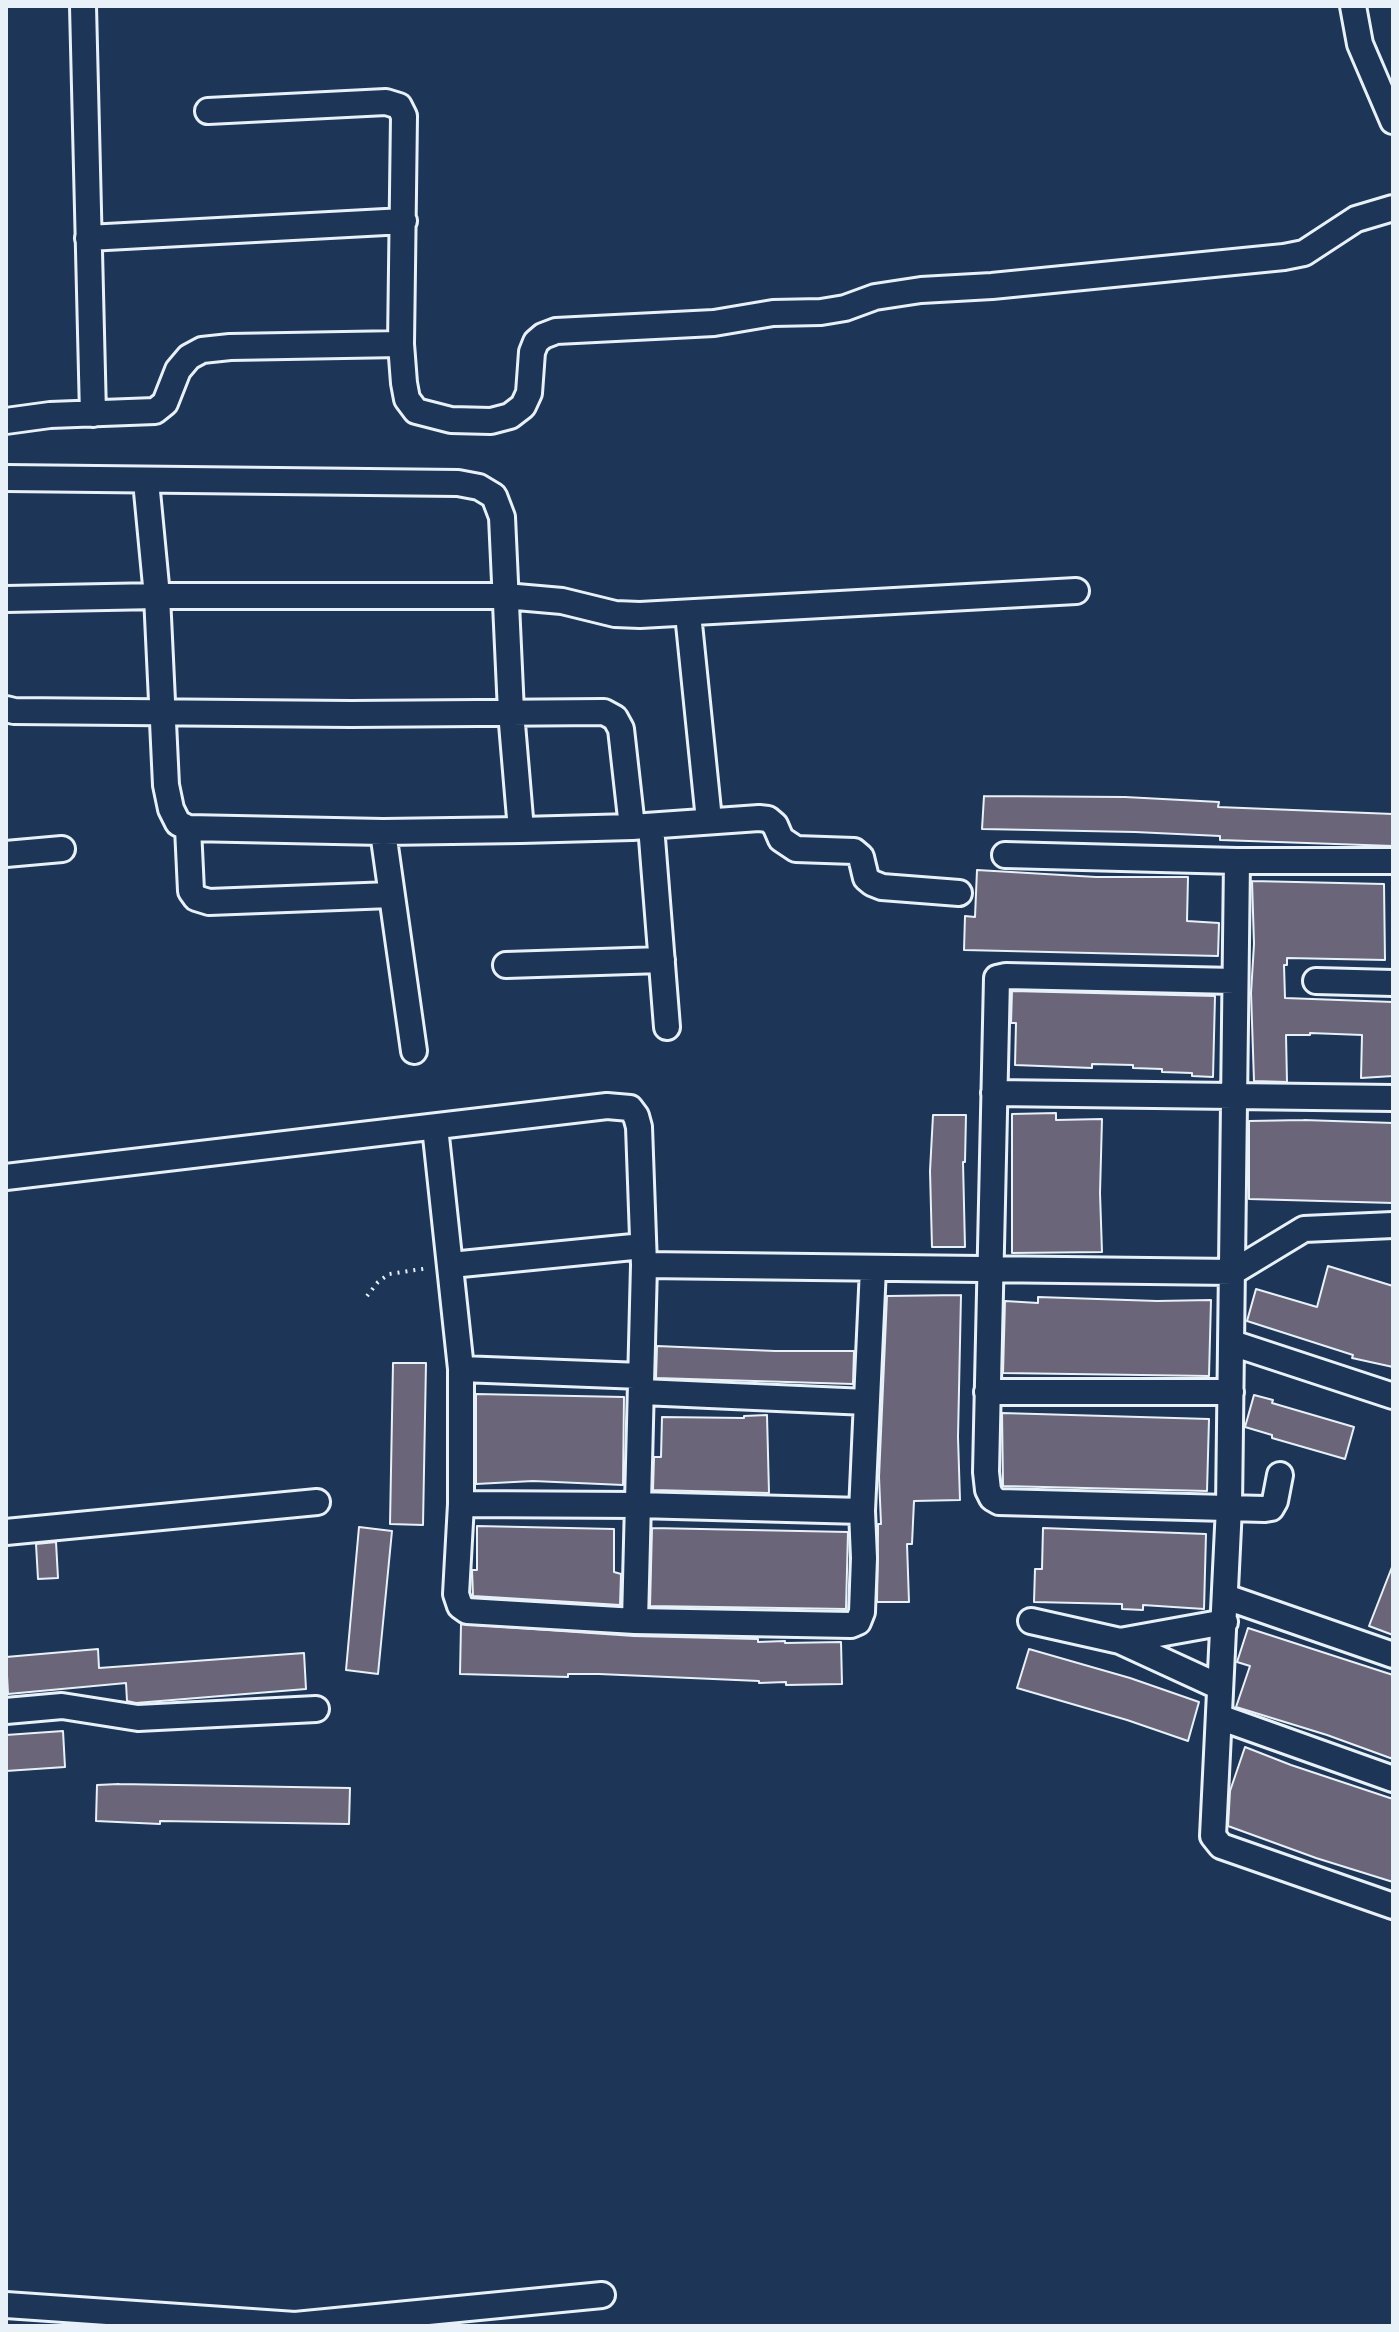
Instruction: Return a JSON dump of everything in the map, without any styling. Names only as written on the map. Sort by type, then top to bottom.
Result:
[{"type":"street","points":[[83,6],[93,414]]},
{"type":"street","points":[[1353,6],[1360,44],[1393,121]]},
{"type":"street","points":[[208,111],[386,102],[399,106],[404,116],[401,344],[405,391],[416,411],[451,420],[491,421],[510,416],[523,406],[529,393],[532,352],[536,342],[556,331],[714,323],[773,313],[821,312],[845,308],[875,297],[921,290],[992,286],[1284,257],[1304,253],[1356,219],[1393,208]]},
{"type":"street","points":[[88,238],[404,221]]},
{"type":"street","points":[[6,421],[50,415],[155,411],[165,403],[178,370],[189,357],[202,350],[401,344]]},
{"type":"street","points":[[6,478],[458,483],[479,487],[494,496],[502,517],[511,712],[521,830]]},
{"type":"street","points":[[146,481],[157,596],[166,785],[171,809],[178,823],[188,828],[383,832],[642,827],[709,820],[768,819],[787,846],[854,851],[861,857],[866,878],[882,887],[959,893]]},
{"type":"street","points":[[6,599],[505,596],[562,601],[615,614],[688,614],[1076,591]]},
{"type":"street","points":[[688,614],[709,820]]},
{"type":"street","points":[[6,709],[604,712],[615,718],[621,729],[642,827],[662,960],[667,1027]]},
{"type":"street","points":[[188,828],[191,891],[196,898],[209,902],[391,895]]},
{"type":"street","points":[[383,832],[414,1051]]},
{"type":"street","points":[[6,854],[62,849]]},
{"type":"street","points":[[1005,855],[1237,861],[1393,861]]},
{"type":"street","points":[[1237,861],[1229,1507],[1213,1836],[1221,1846],[1393,1906]]},
{"type":"street","points":[[506,965],[662,960]]},
{"type":"street","points":[[1235,981],[997,978],[987,1392],[988,1490],[992,1498],[999,1502],[1271,1508],[1280,1475]]},
{"type":"street","points":[[1316,981],[1393,983]]},
{"type":"street","points":[[994,1093],[1393,1098]]},
{"type":"street","points":[[6,1177],[607,1106],[630,1108],[639,1127],[644,1256],[635,1621]]},
{"type":"street","points":[[435,1127],[461,1369],[461,1504],[456,1594],[460,1606],[467,1611],[635,1621],[851,1625],[858,1622],[862,1612],[862,1511],[873,1268]]},
{"type":"street","points":[[451,1265],[644,1256],[873,1268],[1233,1272],[1304,1229],[1393,1225]]},
{"type":"street","points":[[1232,1343],[1393,1396]]},
{"type":"street","points":[[461,1369],[867,1402]]},
{"type":"street","points":[[987,1392],[1231,1392]]},
{"type":"street","points":[[6,1532],[317,1502]]},
{"type":"street","points":[[461,1504],[862,1511]]},
{"type":"street","points":[[1226,1597],[1393,1655]]},
{"type":"street","points":[[1031,1621],[1120,1641],[1220,1687]]},
{"type":"street","points":[[1120,1641],[1225,1622]]},
{"type":"street","points":[[6,1711],[62,1706],[138,1718],[316,1709]]},
{"type":"street","points":[[1219,1717],[1393,1779]]},
{"type":"street","points":[[6,2305],[295,2326],[602,2295]]},
{"type":"path","points":[[367,1296],[389,1274],[451,1265]]},
{"type":"building","points":[[984,796],[1125,797],[1219,802],[1218,807],[1393,814],[1393,846],[1220,840],[1220,836],[1135,832],[982,829]]},
{"type":"building","points":[[977,870],[1096,877],[1188,877],[1187,921],[1219,923],[1218,956],[964,950],[965,916],[975,917]]},
{"type":"building","points":[[1252,881],[1384,884],[1385,960],[1287,958],[1287,965],[1284,965],[1285,998],[1393,1002],[1393,1076],[1361,1078],[1362,1035],[1310,1033],[1286,1035],[1287,1082],[1254,1081]]},
{"type":"building","points":[[1012,991],[1215,996],[1213,1077],[1133,1068],[1133,1065],[1092,1064],[1092,1068],[1015,1065],[1016,1023],[1011,1023]]},
{"type":"building","points":[[1056,1113],[1056,1120],[1102,1119],[1102,1252],[1012,1253],[1012,1114]]},
{"type":"building","points":[[933,1115],[966,1115],[963,1162],[965,1247],[932,1247],[930,1171]]},
{"type":"building","points":[[1249,1121],[1393,1123],[1393,1203],[1249,1199]]},
{"type":"building","points":[[1328,1266],[1393,1286],[1393,1367],[1352,1358],[1353,1355],[1247,1321],[1256,1289],[1317,1307]]},
{"type":"building","points":[[961,1295],[960,1500],[914,1501],[912,1544],[907,1544],[909,1602],[877,1602],[887,1296]]},
{"type":"building","points":[[1038,1297],[1211,1300],[1209,1376],[1003,1373],[1005,1301],[1038,1303]]},
{"type":"building","points":[[657,1346],[854,1351],[853,1384],[656,1378]]},
{"type":"building","points":[[393,1363],[426,1363],[423,1525],[390,1524]]},
{"type":"building","points":[[476,1394],[624,1397],[623,1485],[533,1481],[476,1484]]},
{"type":"building","points":[[1254,1395],[1354,1427],[1345,1459],[1245,1427]]},
{"type":"building","points":[[1002,1413],[1209,1419],[1207,1491],[1003,1486]]},
{"type":"building","points":[[767,1415],[769,1493],[653,1490],[654,1457],[661,1457],[662,1417],[744,1418]]},
{"type":"building","points":[[477,1526],[614,1529],[614,1572],[621,1574],[620,1605],[473,1596],[472,1570],[477,1570]]},
{"type":"building","points":[[359,1527],[392,1531],[378,1674],[346,1670]]},
{"type":"building","points":[[652,1528],[848,1532],[846,1609],[650,1606]]},
{"type":"building","points":[[1043,1528],[1206,1534],[1204,1609],[1143,1605],[1143,1610],[1122,1609],[1122,1604],[1034,1602],[1035,1569],[1042,1569]]},
{"type":"building","points":[[56,1542],[58,1578],[38,1579],[36,1544]]},
{"type":"building","points":[[1393,1567],[1393,1635],[1369,1626]]},
{"type":"building","points":[[461,1624],[634,1636],[758,1639],[758,1642],[841,1642],[842,1684],[786,1685],[786,1682],[599,1674],[568,1674],[568,1677],[460,1674]]},
{"type":"building","points":[[1248,1628],[1393,1675],[1393,1759],[1236,1707],[1250,1666],[1237,1662]]},
{"type":"building","points":[[98,1649],[99,1668],[304,1653],[306,1689],[136,1703],[127,1701],[126,1683],[8,1694],[6,1657]]},
{"type":"building","points":[[1029,1649],[1199,1702],[1188,1741],[1017,1688]]},
{"type":"building","points":[[63,1731],[65,1767],[6,1771],[6,1735]]},
{"type":"building","points":[[1245,1747],[1393,1799],[1393,1882],[1228,1826],[1230,1791]]},
{"type":"building","points":[[97,1785],[350,1788],[349,1824],[96,1821]]}]
